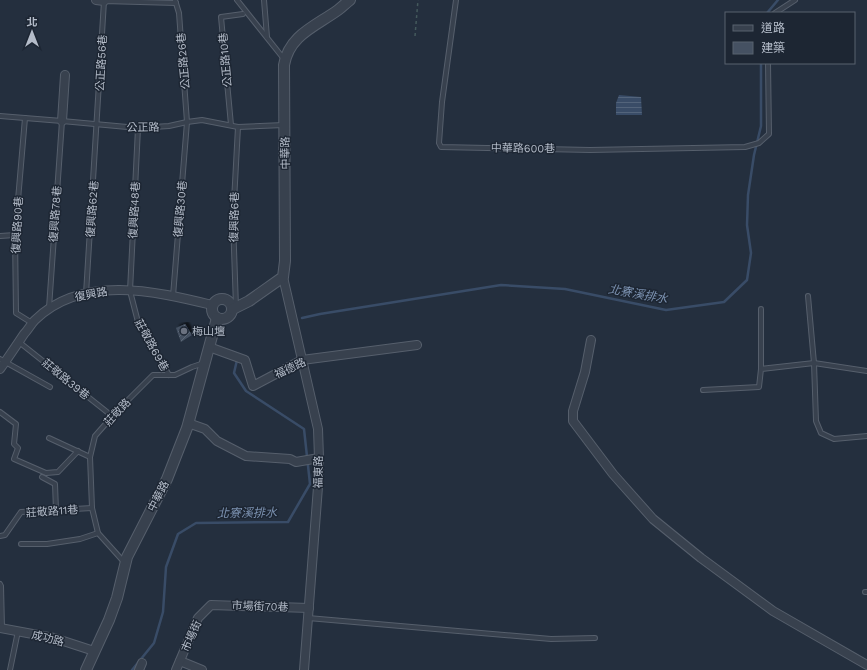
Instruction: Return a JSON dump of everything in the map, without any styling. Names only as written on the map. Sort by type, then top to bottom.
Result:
[{"type":"street","name":"中華路","points":[[283,277],[285,261],[285,59],[292,44],[309,28],[338,10],[350,0]]},
{"type":"street","points":[[62,120],[65,75]]},
{"type":"street","points":[[235,308],[225,299],[217,299],[212,305],[212,312],[217,318],[223,319],[229,317],[235,308],[249,301],[283,277]]},
{"type":"street","name":"福東路","points":[[283,277],[318,429],[311,459],[318,487],[304,670]]},
{"type":"street","name":"復興路","points":[[0,369],[3,360],[19,342],[34,320],[49,308],[64,299],[110,290],[148,292],[212,305]]},
{"type":"street","name":"中華路","points":[[86,670],[109,620],[117,598],[127,557],[167,479],[188,423],[217,318]]},
{"type":"street","points":[[591,340],[585,372],[573,412],[573,421],[613,474],[653,519],[701,558],[773,611],[867,665]]},
{"type":"street","name":"福德路","points":[[209,347],[245,360],[253,386],[302,360],[417,345]]},
{"type":"street","points":[[188,423],[205,429],[217,441],[246,456],[290,459],[296,462],[311,459]]},
{"type":"street","name":"市場街70巷","points":[[211,605],[309,608]]},
{"type":"street","name":"市場街","points":[[176,670],[198,618],[211,605]]},
{"type":"street","name":"成功路","points":[[1,628],[54,638],[94,651]]},
{"type":"street","points":[[180,661],[202,670]]},
{"type":"lane","points":[[100,0],[175,2]]},
{"type":"lane","name":"公正路56巷","points":[[97,125],[100,0]]},
{"type":"lane","points":[[236,0],[285,59]]},
{"type":"lane","points":[[264,0],[267,37]]},
{"type":"lane","name":"中華路600巷","points":[[456,0],[442,102],[439,143],[441,147],[590,150],[745,147],[753,145],[769,134],[768,64]]},
{"type":"lane","points":[[777,12],[795,0]]},
{"type":"lane","name":"公正路26巷","points":[[175,2],[179,13],[187,122]]},
{"type":"lane","name":"公正路10巷","points":[[231,125],[221,17],[243,14]]},
{"type":"lane","name":"公正路","points":[[0,116],[62,120],[97,125],[138,128],[170,126],[202,120],[238,127],[284,125]]},
{"type":"lane","name":"復興路90巷","points":[[25,118],[15,235],[16,313],[32,324]]},
{"type":"lane","name":"復興路78巷","points":[[49,308],[62,120]]},
{"type":"lane","name":"復興路30巷","points":[[173,296],[187,122]]},
{"type":"lane","name":"復興路62巷","points":[[86,294],[97,125]]},
{"type":"lane","name":"復興路6巷","points":[[235,308],[233,220],[238,127]]},
{"type":"lane","name":"復興路48巷","points":[[130,291],[138,128]]},
{"type":"lane","points":[[0,236],[15,235]]},
{"type":"lane","name":"莊敬路69巷","points":[[130,291],[138,322],[170,375]]},
{"type":"lane","points":[[808,296],[814,364],[816,421],[821,433],[834,439],[867,436]]},
{"type":"lane","points":[[703,390],[759,388],[761,369],[761,308]]},
{"type":"lane","name":"莊敬路39巷","points":[[19,342],[112,416]]},
{"type":"lane","points":[[3,360],[50,387]]},
{"type":"lane","name":"莊敬路","points":[[98,533],[92,508],[90,457],[95,436],[112,416],[153,375],[175,375],[205,362]]},
{"type":"lane","points":[[761,369],[814,364],[867,371]]},
{"type":"lane","points":[[0,412],[16,424],[14,444],[18,448],[14,458],[46,474],[58,472],[78,451]]},
{"type":"lane","points":[[49,438],[90,457]]},
{"type":"lane","points":[[42,477],[55,484],[56,510]]},
{"type":"lane","name":"莊敬路11巷","points":[[0,536],[5,535],[21,512],[92,508]]},
{"type":"lane","points":[[21,544],[47,544],[80,539],[98,533],[125,564]]},
{"type":"lane","points":[[0,584],[2,586],[1,628]]},
{"type":"lane","points":[[308,618],[551,639],[596,638]]},
{"type":"lane","points":[[10,670],[18,631]]},
{"type":"path","points":[[415,36],[418,0]]},
{"type":"water","points":[[619,95],[641,97],[642,115],[616,115],[616,103]]},
{"type":"building","name":"梅山壇","points":[[185,324],[192,335],[181,342],[176,328]]},
{"type":"waterway","name":"北寮溪排水","points":[[768,12],[778,0]]},
{"type":"waterway","name":"北寮溪排水","points":[[302,318],[501,285],[565,289],[666,310],[724,302],[747,280],[751,253],[747,225],[748,195],[754,155],[761,126],[761,64]]},
{"type":"waterway","name":"北寮溪排水","points":[[132,670],[154,643],[163,612],[166,567],[178,534],[196,523],[288,522],[310,484],[304,429],[246,391],[234,373],[237,360]]},
{"type":"place","name":"梅山壇","points":[[184,331]]}]
